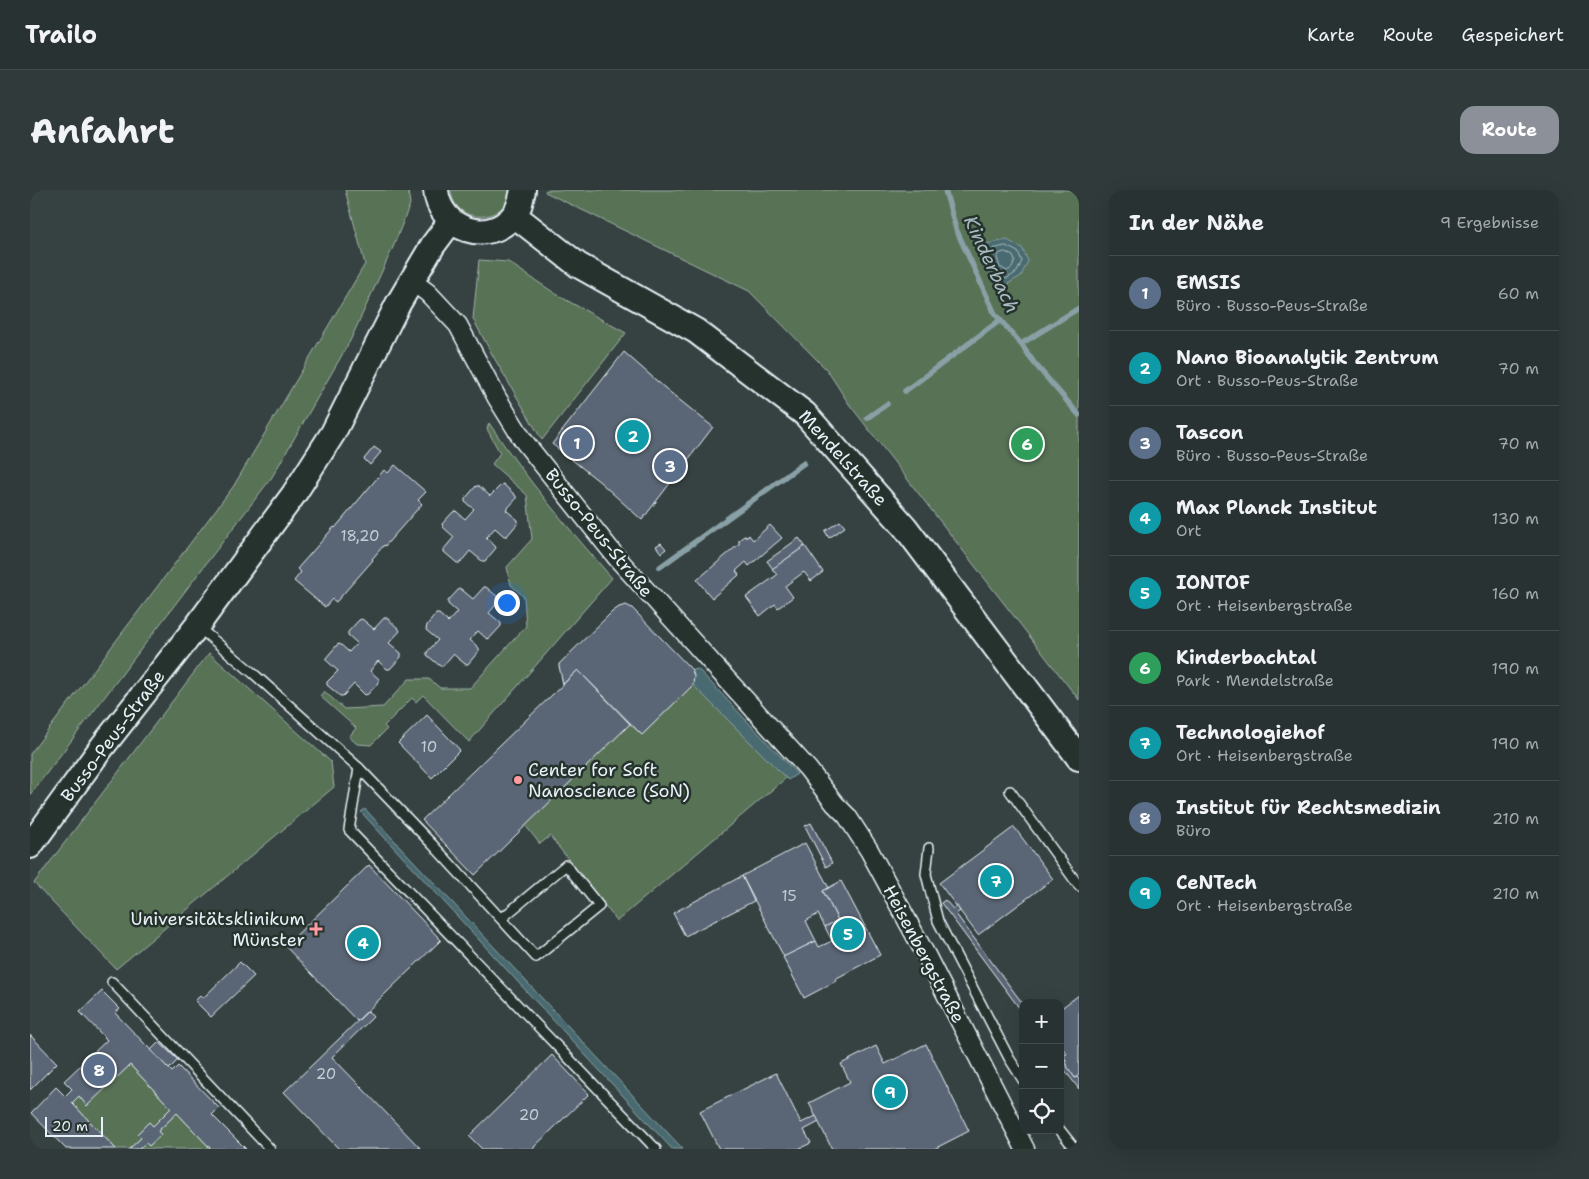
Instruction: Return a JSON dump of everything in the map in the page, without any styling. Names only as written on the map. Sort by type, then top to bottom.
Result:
[{"type":"main road","points":[[436,190],[436,198],[442,211],[451,221],[463,229],[477,232],[491,230],[504,225],[514,215],[521,203],[523,190]]},
{"type":"main road","name":"Mendelstraße","points":[[514,215],[578,265],[696,331],[805,414],[905,527],[1079,758]]},
{"type":"main road","name":"Busso-Peus-Straße","points":[[30,846],[102,747],[197,626],[294,494],[333,433],[387,324],[433,245],[451,221]]},
{"type":"street","name":"Busso-Peus-Straße","points":[[412,281],[428,293],[458,324],[497,398],[523,440],[617,558],[808,769]]},
{"type":"street","name":"Heisenbergstraße","points":[[808,769],[835,804],[847,816],[868,850],[926,957],[1025,1149]]},
{"type":"lane","points":[[197,626],[359,768],[433,845],[501,919],[536,956],[599,906],[566,865],[501,919]]},
{"type":"lane","points":[[359,768],[349,830],[656,1149]]},
{"type":"lane","points":[[1010,792],[1079,886]]},
{"type":"lane","points":[[929,848],[926,874],[938,921],[1019,1074]]},
{"type":"lane","points":[[112,982],[270,1149]]},
{"type":"lane","points":[[1063,1134],[1075,1149]]},
{"type":"green space","points":[[345,190],[408,190],[410,204],[394,245],[350,341],[272,477],[30,795],[30,754],[233,487],[365,264]]},
{"type":"green space","points":[[451,190],[510,190],[507,201],[500,210],[491,215],[480,216],[470,215],[461,210],[454,201]]},
{"type":"green space","points":[[546,190],[1079,190],[1079,700],[849,404],[827,370],[749,291],[545,192]]},
{"type":"green space","points":[[479,260],[508,262],[559,296],[626,333],[542,440],[473,319]]},
{"type":"green space","points":[[489,423],[533,484],[612,578],[469,742],[423,695],[416,702],[412,698],[384,726],[387,729],[371,745],[357,744],[349,737],[356,728],[320,696],[324,691],[344,709],[383,707],[409,679],[429,679],[440,688],[470,688],[526,626],[524,597],[511,585],[507,567],[532,539],[527,495],[492,464],[500,453],[487,429]]},
{"type":"green space","points":[[209,653],[331,762],[334,787],[116,969],[34,883]]},
{"type":"green space","points":[[693,685],[786,778],[617,921],[550,836],[540,844],[525,825],[630,724],[642,735]]},
{"type":"green space","points":[[130,1065],[171,1108],[153,1126],[149,1122],[137,1134],[141,1138],[129,1149],[116,1149],[72,1103],[79,1096],[87,1105]]},
{"type":"green space","points":[[177,1113],[211,1149],[139,1149],[146,1143],[149,1146],[161,1135],[158,1131]]},
{"type":"water","points":[[1007,240],[1022,248],[1028,261],[1021,276],[1006,285],[990,274],[986,258],[987,244]]},
{"type":"water","points":[[698,669],[797,774],[788,780],[693,685],[692,670]]},
{"type":"water","points":[[365,809],[683,1149],[672,1149],[361,812]]},
{"type":"building","points":[[624,352],[713,427],[642,520],[600,482],[552,444]]},
{"type":"building","points":[[374,447],[381,452],[370,465],[364,459]]},
{"type":"building","points":[[395,465],[426,492],[418,500],[422,504],[384,545],[336,602],[332,599],[325,607],[294,581],[301,572],[297,569],[384,470],[388,473]]},
{"type":"building","points":[[503,484],[516,496],[516,499],[506,510],[518,520],[518,523],[507,536],[504,536],[495,528],[486,538],[496,548],[485,561],[482,561],[470,551],[460,563],[457,563],[444,552],[444,549],[454,537],[442,524],[453,512],[456,511],[465,519],[474,509],[465,502],[465,499],[476,486],[479,486],[490,496]]},
{"type":"building","points":[[840,521],[845,527],[829,538],[825,531]]},
{"type":"building","points":[[770,525],[782,538],[749,566],[746,562],[736,571],[739,575],[712,598],[697,580],[739,544],[739,540],[744,536],[748,537],[749,535],[753,540]]},
{"type":"building","points":[[799,538],[805,546],[773,569],[767,561]]},
{"type":"building","points":[[661,543],[666,549],[661,553],[656,546]]},
{"type":"building","points":[[805,546],[823,572],[811,581],[804,572],[785,586],[793,597],[778,608],[775,604],[760,616],[746,597],[777,575],[772,569]]},
{"type":"building","points":[[484,587],[499,598],[499,601],[489,613],[501,623],[501,626],[490,638],[487,639],[478,631],[470,640],[479,648],[479,651],[468,664],[465,664],[453,654],[443,666],[440,666],[427,655],[427,652],[438,640],[426,630],[427,625],[436,614],[439,614],[448,622],[457,612],[448,604],[448,601],[459,589],[473,599]]},
{"type":"building","points":[[626,605],[632,608],[692,670],[694,676],[693,685],[642,735],[578,670],[563,684],[559,666],[612,612]]},
{"type":"building","points":[[384,618],[387,618],[400,631],[389,643],[401,653],[401,657],[390,669],[387,669],[378,661],[370,671],[379,679],[379,682],[368,694],[365,695],[354,684],[343,696],[340,696],[327,685],[327,682],[338,671],[326,658],[337,645],[340,644],[349,652],[357,643],[348,635],[348,632],[359,620],[362,619],[374,629]]},
{"type":"building","name":"Center for Soft Nanoscience (SoN)","points":[[578,670],[630,724],[475,875],[422,820]]},
{"type":"building","points":[[427,715],[460,750],[432,778],[398,743]]},
{"type":"building","points":[[811,823],[832,863],[826,867],[805,826]]},
{"type":"building","points":[[1014,827],[1053,879],[978,935],[939,883]]},
{"type":"building","points":[[805,843],[829,888],[823,891],[838,920],[825,927],[818,914],[806,921],[816,941],[784,957],[742,876]]},
{"type":"building","points":[[369,865],[441,940],[357,1021],[285,946]]},
{"type":"building","points":[[742,876],[754,901],[685,936],[673,913]]},
{"type":"building","points":[[841,881],[880,955],[804,998],[783,957],[816,941],[819,947],[832,941],[825,927],[838,920],[823,891]]},
{"type":"building","points":[[945,900],[953,909],[957,906],[960,911],[956,914],[1019,999],[1019,1008],[941,903]]},
{"type":"building","points":[[240,962],[254,976],[211,1017],[195,1001],[200,996],[203,998]]},
{"type":"building","points":[[102,991],[120,1009],[115,1013],[172,1072],[178,1066],[219,1108],[212,1115],[246,1149],[211,1149],[177,1113],[158,1131],[161,1135],[149,1146],[146,1143],[139,1149],[129,1149],[141,1138],[137,1134],[149,1122],[153,1126],[171,1108],[130,1065],[87,1106],[79,1096],[72,1103],[116,1149],[66,1149],[31,1113],[56,1087],[65,1096],[72,1089],[64,1081],[107,1040],[80,1012]]},
{"type":"building","points":[[1079,995],[1079,1075],[1075,1078],[1068,1068],[1064,1055],[1067,1054],[1064,1050],[1064,1006]]},
{"type":"building","points":[[368,1011],[373,1017],[332,1057],[421,1149],[339,1149],[284,1092]]},
{"type":"building","points":[[30,1035],[57,1063],[30,1090]]},
{"type":"building","points":[[159,1042],[178,1060],[169,1069],[151,1050]]},
{"type":"building","points":[[926,1044],[969,1131],[934,1149],[832,1149],[809,1103],[850,1082],[841,1064],[876,1046],[885,1064]]},
{"type":"building","points":[[552,1055],[589,1094],[532,1149],[482,1149],[469,1136]]},
{"type":"building","points":[[1064,1059],[1075,1078],[1079,1079],[1079,1089],[1064,1069]]},
{"type":"building","points":[[776,1073],[801,1123],[816,1116],[819,1122],[804,1130],[811,1143],[798,1149],[719,1149],[700,1111]]},
{"type":"waterway","name":"Kinderbach","points":[[945,190],[956,229],[995,314],[1079,415]]},
{"type":"waterway","points":[[1021,344],[1079,308]]},
{"type":"waterway","points":[[905,391],[999,321]]},
{"type":"waterway","points":[[867,418],[887,404]]},
{"type":"waterway","points":[[660,567],[804,463]]},
{"type":"place","name":"Nano Bioanalytik Zentrum","points":[[633,436]]},
{"type":"place","name":"EMSIS","points":[[577,443]]},
{"type":"place","name":"Kinderbachtal","points":[[1027,444]]},
{"type":"place","name":"Tascon","points":[[670,466]]},
{"type":"place","name":"Center for Soft Nanoscience (SoN)","points":[[518,780]]},
{"type":"place","name":"Technologiehof","points":[[996,881]]},
{"type":"place","name":"Universitätsklinikum Münster","points":[[316,929]]},
{"type":"place","name":"IONTOF","points":[[848,934]]},
{"type":"place","name":"Max Planck Institut","points":[[363,943]]},
{"type":"place","name":"Institut für Rechtsmedizin","points":[[99,1070]]},
{"type":"place","name":"CeNTech","points":[[890,1092]]}]
